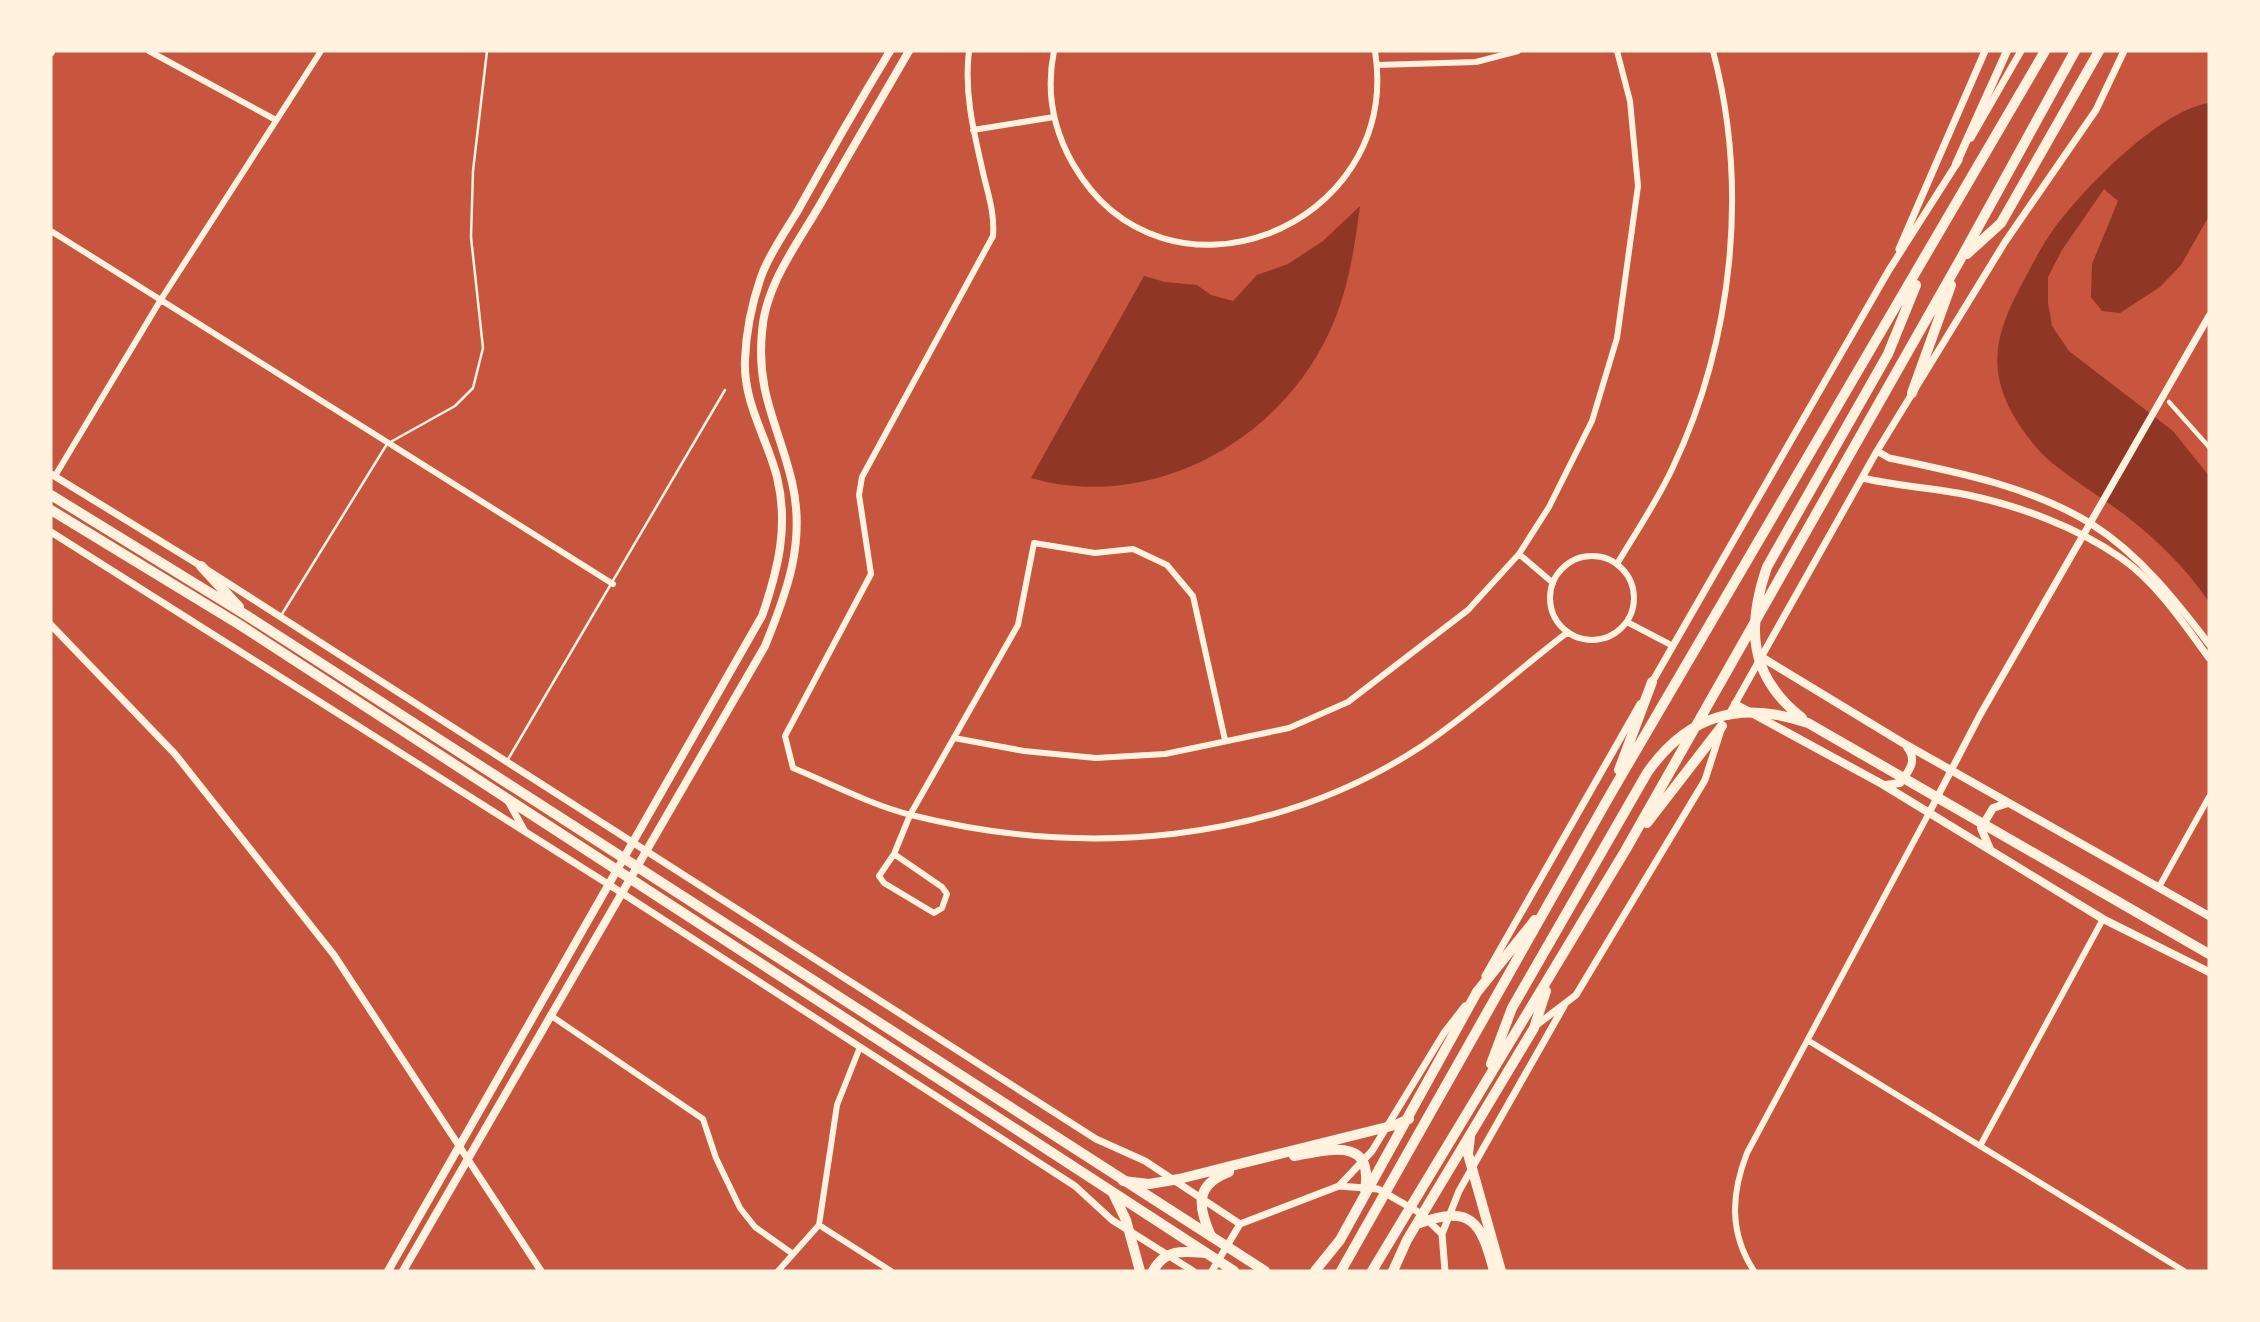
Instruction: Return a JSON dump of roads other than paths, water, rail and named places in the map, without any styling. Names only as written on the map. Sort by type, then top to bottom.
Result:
[{"type":"main road","points":[[388,1271],[631,844],[751,640],[778,569],[783,535],[777,475],[758,428],[750,397],[745,362],[748,323],[762,274],[890,51]]},
{"type":"main road","points":[[403,1271],[765,646],[790,585],[797,527],[792,482],[768,413],[760,372],[762,329],[775,284],[909,51]]},
{"type":"main road","points":[[1956,164],[2007,51]]},
{"type":"main road","points":[[1341,1271],[1610,796],[2045,51]]},
{"type":"main road","points":[[1372,1271],[1625,851],[1960,260],[2075,51]]},
{"type":"main road","points":[[1912,393],[1960,260],[2001,223],[2099,51]]},
{"type":"main road","points":[[1928,255],[1888,354],[1767,567],[1755,602],[1754,634],[1761,669],[1788,707],[1808,723],[2209,954]]},
{"type":"main road","points":[[51,495],[246,615],[1265,1271]]},
{"type":"main road","points":[[51,510],[240,625],[1234,1271]]},
{"type":"main road","points":[[201,566],[246,615]]},
{"type":"main road","points":[[1763,658],[1903,743],[2209,916]]},
{"type":"main road","points":[[1610,796],[1652,682]]},
{"type":"main road","points":[[1735,704],[1882,784],[2103,919],[2209,972]]},
{"type":"main road","points":[[1482,1088],[1512,1007],[1662,751],[1680,735],[1722,715],[1743,712],[1775,713],[1808,723]]},
{"type":"main road","points":[[1625,851],[1722,726]]},
{"type":"main road","points":[[1882,784],[1900,783],[1913,762],[1912,754],[1903,743]]},
{"type":"main road","points":[[1990,850],[1981,828],[1993,808],[2008,803]]},
{"type":"main road","points":[[1315,1271],[1340,1240],[1421,1098],[1477,992],[1553,897]]},
{"type":"main road","points":[[1393,1271],[1416,1224],[1534,1028],[1552,973]]},
{"type":"main road","points":[[1123,1181],[1149,1184],[1179,1179],[1395,1125],[1409,1119]]},
{"type":"main road","points":[[1471,1133],[1468,1154],[1501,1271]]},
{"type":"main road","points":[[1211,1236],[1203,1219],[1200,1201],[1205,1187],[1215,1177],[1248,1165],[1346,1149],[1364,1161],[1368,1175],[1364,1197]]},
{"type":"main road","points":[[1113,1193],[1126,1220],[1140,1271]]},
{"type":"main road","points":[[1416,1224],[1454,1214],[1467,1219],[1485,1234],[1494,1271]]},
{"type":"main road","points":[[1153,1271],[1164,1255],[1181,1251],[1205,1253]]},
{"type":"street","points":[[149,51],[276,120]]},
{"type":"street","points":[[321,51],[160,301],[53,475],[201,566],[631,844],[1096,1139],[1145,1161],[1240,1224]]},
{"type":"street","points":[[969,51],[966,79],[973,130],[995,214],[993,236],[862,477],[859,495],[872,574],[785,736],[793,768],[910,815],[997,832],[1056,839],[1135,838],[1187,833],[1312,802],[1420,746],[1568,632]]},
{"type":"street","points":[[1054,51],[1050,80],[1054,117],[1063,143],[1083,179],[1122,217],[1146,230],[1185,242],[1240,242],[1279,231],[1303,218],[1343,181],[1358,158],[1373,119],[1377,65],[1374,51]]},
{"type":"street","points":[[1377,65],[1476,62],[1518,51]]},
{"type":"street","points":[[954,738],[1024,751],[1096,758],[1165,754],[1289,728],[1348,702],[1468,610],[1519,554],[1549,507],[1592,421],[1617,338],[1638,186],[1630,101],[1617,51]]},
{"type":"street","points":[[1617,564],[1673,468],[1704,389],[1725,305],[1731,226],[1728,152],[1713,51]]},
{"type":"street","points":[[1889,270],[1985,51]]},
{"type":"street","points":[[1339,1186],[1371,1151],[1444,1033],[1477,992],[1889,270],[1956,164],[2021,51]]},
{"type":"street","points":[[1534,1028],[1576,995],[1705,780],[1722,726],[1763,658],[1877,452],[2005,242],[2096,110],[2124,51]]},
{"type":"street","points":[[973,130],[1054,117]]},
{"type":"street","points":[[51,232],[613,584]]},
{"type":"street","points":[[1754,1271],[1738,1239],[1734,1219],[1738,1175],[1747,1153],[1810,1041],[1950,770],[2209,316]]},
{"type":"street","points":[[2169,402],[2209,447]]},
{"type":"street","points":[[1877,452],[1889,458],[1975,477],[2015,490],[2091,524],[2138,561],[2209,644]]},
{"type":"street","points":[[1862,478],[1967,495],[2011,506],[2084,538],[2128,564],[2190,631],[2209,658]]},
{"type":"street","points":[[51,532],[608,884],[1075,1186],[1112,1220],[1193,1271]]},
{"type":"street","points":[[894,854],[942,887],[947,894],[942,908],[934,913],[884,883],[879,876],[894,854],[910,815],[1018,625],[1034,543],[1095,552],[1133,549],[1167,565],[1193,596],[1225,740]]},
{"type":"street","points":[[1519,554],[1553,583]]},
{"type":"street","points":[[1593,556],[1617,564],[1632,584],[1634,597],[1627,622],[1618,631],[1593,640],[1568,632],[1552,610],[1553,583],[1560,572],[1581,558],[1593,556]]},
{"type":"street","points":[[1627,622],[1673,646]]},
{"type":"street","points":[[51,625],[191,773],[334,955],[541,1271]]},
{"type":"street","points":[[2160,887],[2209,797]]},
{"type":"street","points":[[506,798],[524,831]]},
{"type":"street","points":[[1980,1146],[2103,919]]},
{"type":"street","points":[[1445,1271],[1442,1234],[1459,1191],[1567,1001]]},
{"type":"street","points":[[550,1015],[703,1119],[716,1158],[740,1208],[755,1227],[793,1254]]},
{"type":"street","points":[[1810,1041],[2184,1271]]},
{"type":"street","points":[[778,1271],[819,1225],[836,1105],[860,1047]]},
{"type":"street","points":[[1212,1271],[1240,1224],[1339,1186],[1378,1189],[1420,1213],[1442,1234]]},
{"type":"street","points":[[819,1225],[891,1271]]},
{"type":"lane","points":[[280,617],[387,444],[455,407],[473,388],[483,348],[471,237],[473,171],[487,51]]},
{"type":"lane","points":[[506,763],[725,390]]}]
